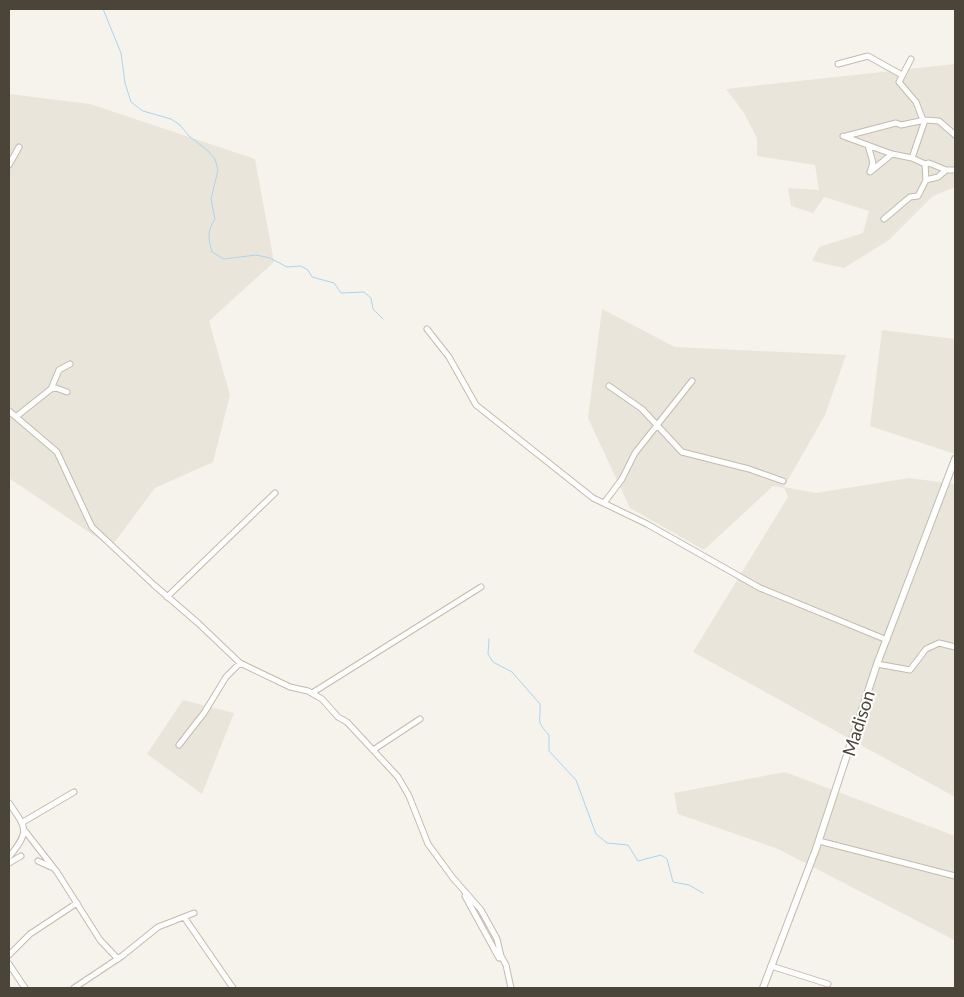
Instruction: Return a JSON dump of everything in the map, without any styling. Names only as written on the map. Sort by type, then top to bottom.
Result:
[{"type":"street","points":[[838,64],[868,56],[902,75]]},
{"type":"street","points":[[911,58],[899,82],[916,102],[924,120],[912,158]]},
{"type":"street","points":[[955,136],[939,121],[924,120],[901,125],[896,123],[843,136],[892,154],[912,158],[926,164],[929,163],[946,170],[955,170]]},
{"type":"street","points":[[868,145],[873,163],[870,172],[892,154]]},
{"type":"street","points":[[9,165],[19,147]]},
{"type":"street","points":[[884,219],[910,197],[918,196],[926,180],[926,164]]},
{"type":"street","points":[[926,180],[938,178],[946,170]]},
{"type":"street","points":[[427,329],[449,357],[476,405],[586,492],[760,588],[888,640]]},
{"type":"street","points":[[17,416],[51,388],[59,370],[70,364]]},
{"type":"street","points":[[604,503],[622,479],[635,453],[692,381]]},
{"type":"street","points":[[608,386],[642,409],[682,452],[748,469],[783,481]]},
{"type":"street","points":[[51,388],[67,392]]},
{"type":"street","points":[[9,412],[17,416],[58,452],[92,527],[240,663],[290,687],[312,693],[322,699],[338,717],[347,722],[398,777],[409,796],[428,844],[480,910],[497,939],[501,956],[508,970],[510,988]]},
{"type":"street","name":"Madison","points":[[762,988],[819,840],[877,664],[888,640],[955,459]]},
{"type":"street","points":[[168,596],[275,493]]},
{"type":"street","points":[[312,693],[481,587]]},
{"type":"street","points":[[877,664],[910,670],[926,649],[940,643],[955,647]]},
{"type":"street","points":[[179,745],[204,713],[226,677],[240,663]]},
{"type":"street","points":[[373,750],[420,719]]},
{"type":"street","points":[[23,822],[74,792]]},
{"type":"street","points":[[9,803],[23,822],[25,830],[77,903],[103,944],[118,959]]},
{"type":"street","points":[[9,857],[21,843],[25,830]]},
{"type":"street","points":[[819,840],[955,876]]},
{"type":"street","points":[[9,863],[22,856]]},
{"type":"street","points":[[38,862],[51,867]]},
{"type":"street","points":[[9,955],[30,934],[77,903]]},
{"type":"street","points":[[74,988],[118,959],[158,926],[194,913]]},
{"type":"street","points":[[184,917],[233,988]]},
{"type":"street","points":[[9,964],[25,988]]},
{"type":"street","points":[[771,966],[828,984]]},
{"type":"shaded area","points":[[955,64],[955,187],[933,196],[889,240],[844,268],[812,261],[819,247],[863,233],[869,211],[824,197],[813,213],[791,206],[788,188],[819,190],[815,165],[757,156],[757,138],[744,113],[726,89]]},
{"type":"shaded area","points":[[9,94],[90,104],[255,159],[274,262],[209,321],[230,395],[213,462],[155,488],[111,547],[9,478]]},
{"type":"shaded area","points":[[602,309],[675,347],[846,355],[825,415],[784,487],[816,493],[909,478],[955,484],[955,797],[693,652],[788,497],[784,488],[773,486],[704,550],[630,508],[588,418]]},
{"type":"shaded area","points":[[882,330],[955,339],[955,454],[870,426]]},
{"type":"shaded area","points":[[183,700],[234,713],[202,794],[147,754]]},
{"type":"shaded area","points":[[785,772],[955,836],[954,940],[778,849],[678,814],[674,793]]},
{"type":"waterway","points":[[103,9],[121,53],[125,83],[131,102],[143,111],[171,119],[180,125],[189,136],[215,159],[218,170],[211,199],[215,219],[209,235],[212,252],[224,259],[256,255],[270,258],[287,267],[301,266],[308,270],[312,277],[334,283],[341,293],[364,292],[371,298],[373,309],[383,319]]},
{"type":"waterway","points":[[489,639],[488,654],[493,662],[512,672],[540,704],[540,723],[549,735],[549,751],[576,780],[596,834],[607,843],[628,845],[638,861],[661,855],[667,859],[673,882],[689,885],[703,893]]}]
